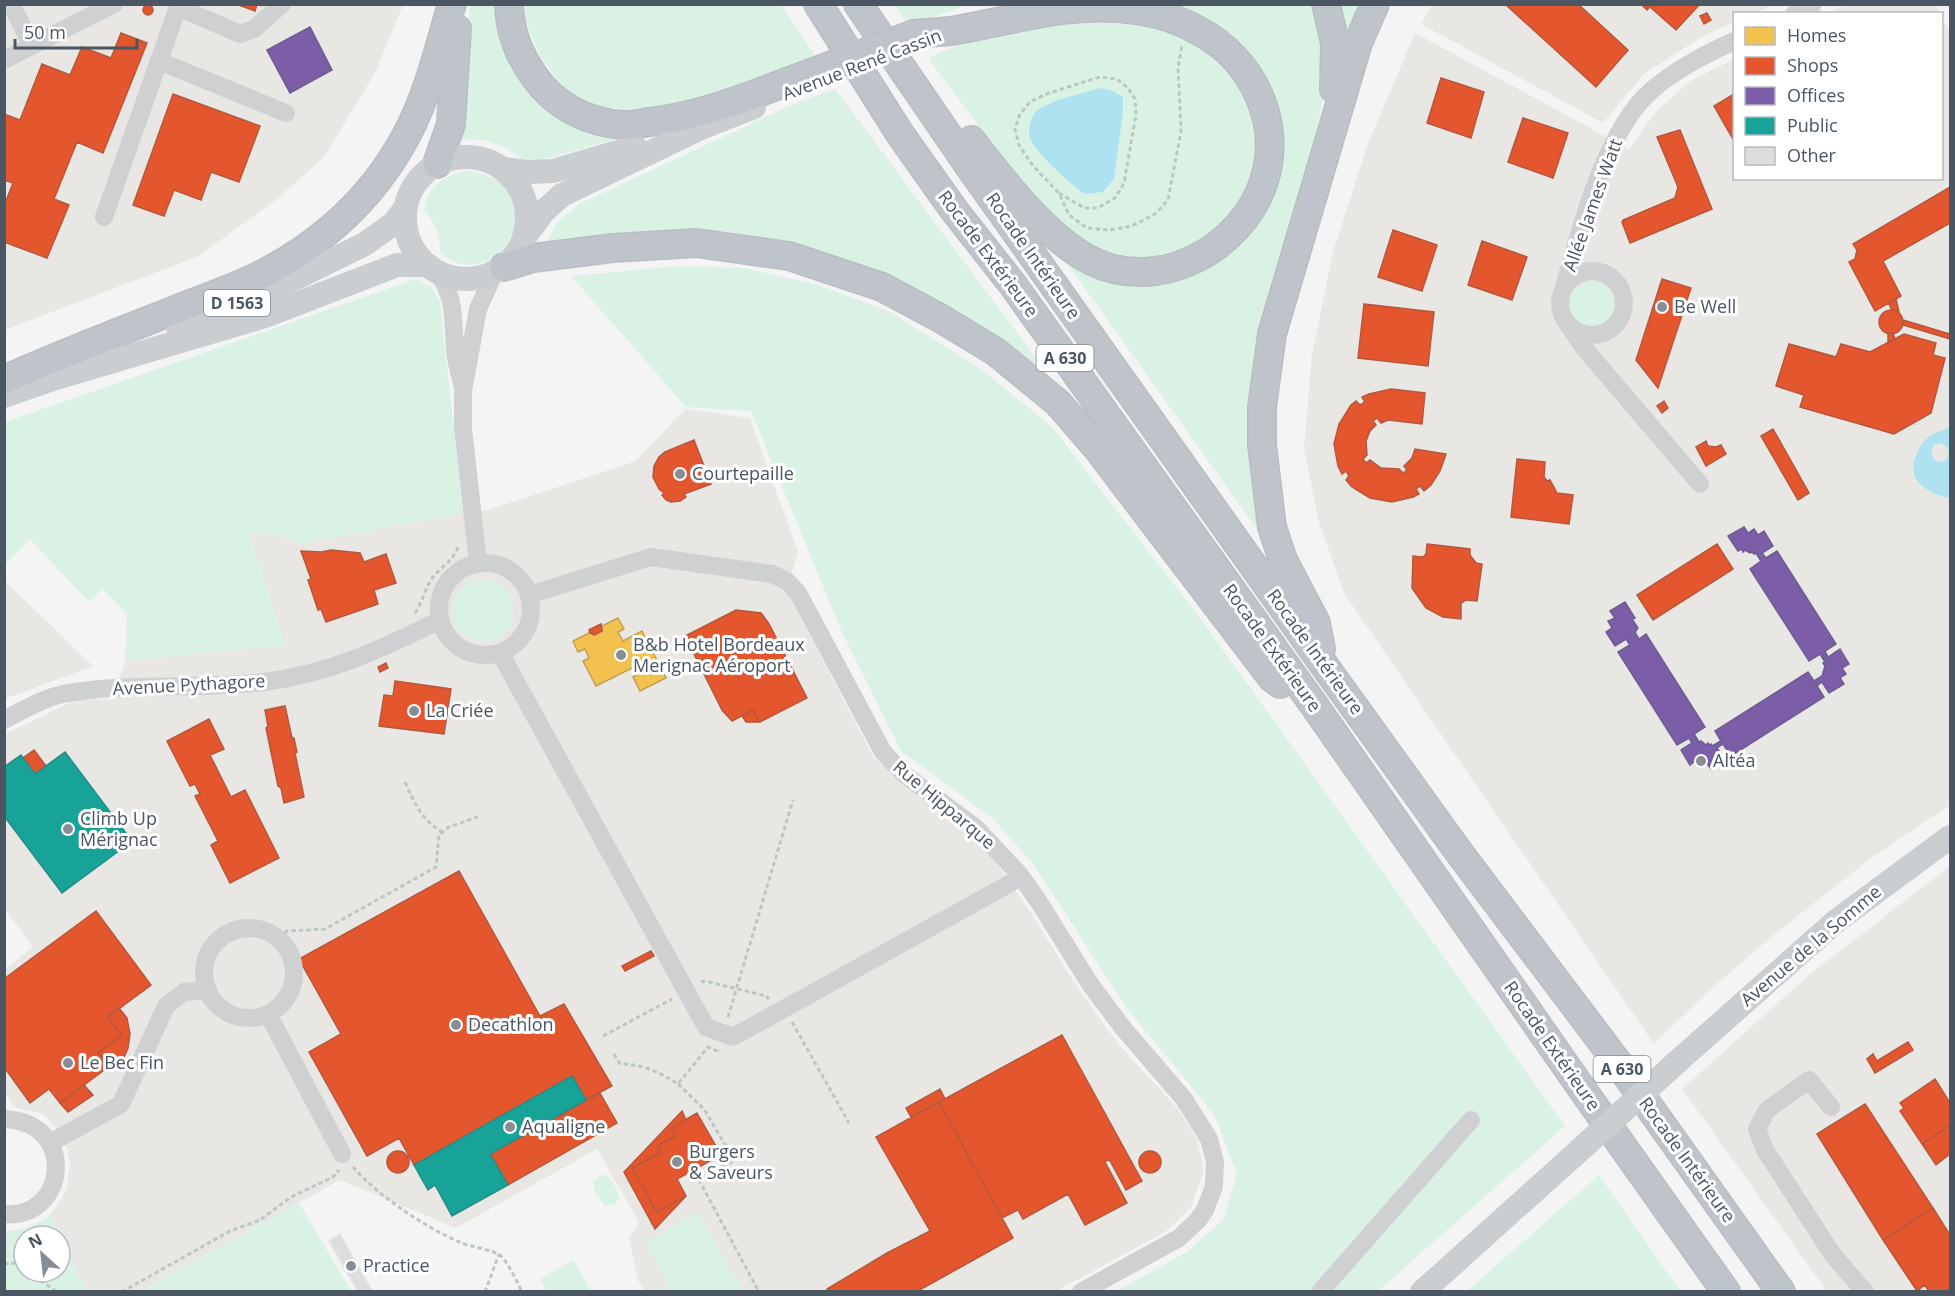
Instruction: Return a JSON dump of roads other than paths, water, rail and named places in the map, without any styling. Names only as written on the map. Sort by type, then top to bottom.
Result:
[{"type":"highway","points":[[4,380],[48,360],[249,280],[290,259],[335,225],[377,182],[404,139],[427,88],[452,4]]},
{"type":"highway","points":[[437,164],[451,124],[452,85],[460,4]]},
{"type":"highway","points":[[509,4],[510,25],[517,47],[542,86],[560,103],[577,113],[600,122],[626,125],[660,121],[696,113],[798,84],[914,34],[951,31],[1064,9],[1091,7],[1134,9],[1167,18],[1199,31],[1224,47],[1242,66],[1258,90],[1270,133],[1269,158],[1264,181],[1249,212],[1233,232],[1198,258],[1175,268],[1148,273],[1122,271],[1093,262],[1068,246],[1047,227],[983,156],[864,4]]},
{"type":"highway","points":[[801,4],[900,134]]},
{"type":"highway","name":"Rocade Extérieure","points":[[818,4],[900,134],[954,210],[1013,285],[1316,708],[1726,1292]]},
{"type":"highway","name":"Rocade Intérieure","points":[[858,4],[975,174],[1324,665],[1458,851],[1618,1063],[1781,1292]]},
{"type":"highway","points":[[1324,665],[1316,623],[1283,560],[1272,527],[1262,445],[1262,407],[1274,301],[1335,84],[1335,43],[1326,4]]},
{"type":"highway","points":[[1272,334],[1358,43],[1375,4]]},
{"type":"highway","points":[[499,270],[533,258],[613,248],[696,243],[789,256],[882,286],[996,352],[1058,403],[1097,448],[1272,678],[1316,708]]},
{"type":"main road","name":"Avenue René Cassin","points":[[951,31],[1021,4]]},
{"type":"main road","name":"Avenue René Cassin","points":[[526,235],[544,211],[562,195],[798,84]]},
{"type":"main road","name":"Avenue René Cassin","points":[[504,169],[528,172],[553,171],[704,127]]},
{"type":"main road","points":[[471,156],[488,160],[504,169],[517,182],[525,198],[528,216],[526,235],[518,253],[499,270],[476,279],[457,279],[433,269],[412,248],[405,228],[406,207],[411,190],[422,175],[437,164],[453,158],[471,156]]},
{"type":"main road","name":"D 1563","points":[[56,378],[268,290],[342,256],[381,233],[394,223],[406,207]]},
{"type":"main road","name":"D 1563","points":[[4,396],[56,378],[265,316],[397,265],[433,269]]},
{"type":"main road","name":"Avenue de la Somme","points":[[1422,1292],[1835,921],[1950,837]]},
{"type":"street","points":[[11,4],[32,46]]},
{"type":"street","points":[[4,60],[114,4]]},
{"type":"street","points":[[105,218],[179,6],[240,34],[254,28],[282,4]]},
{"type":"street","points":[[1798,12],[1813,4]]},
{"type":"street","name":"Allée James Watt","points":[[1565,284],[1576,243],[1609,151],[1625,122],[1651,90],[1679,70],[1733,42]]},
{"type":"street","points":[[159,61],[286,113]]},
{"type":"street","points":[[433,269],[449,290],[454,312],[454,348],[463,391]]},
{"type":"street","points":[[478,563],[463,428],[463,391],[478,309],[499,270]]},
{"type":"street","points":[[1567,323],[1575,330],[1585,334],[1606,332],[1620,317],[1623,296],[1619,286],[1603,273],[1582,272],[1565,284],[1561,294],[1562,314],[1567,323],[1584,348],[1700,484]]},
{"type":"street","name":"Rue Hipparque","points":[[529,595],[651,557],[772,574],[798,593],[876,741],[893,764],[976,828],[1020,875],[1090,984],[1123,1028],[1184,1099],[1209,1139],[1215,1162],[1215,1174],[1211,1198],[1198,1220],[1179,1238],[1081,1292]]},
{"type":"street","points":[[478,563],[494,564],[509,570],[521,580],[529,595],[531,609],[529,622],[523,635],[513,646],[500,653],[485,655],[470,653],[456,646],[446,634],[440,620],[438,605],[442,590],[451,577],[463,568],[478,563]]},
{"type":"street","name":"Avenue Pythagore","points":[[4,720],[61,695],[145,686],[235,685],[319,671],[366,656],[440,620]]},
{"type":"street","points":[[500,653],[706,1027],[733,1037],[1009,884],[1020,875]]},
{"type":"street","points":[[251,927],[266,930],[279,938],[294,964],[294,979],[290,993],[281,1005],[268,1014],[254,1017],[233,1014],[215,1002],[208,990],[204,975],[206,960],[212,946],[223,936],[237,929],[251,927]]},
{"type":"street","points":[[50,1143],[121,1104],[166,1006],[184,992],[208,990]]},
{"type":"street","points":[[268,1014],[342,1154]]},
{"type":"street","points":[[1831,1107],[1809,1080],[1767,1110],[1757,1129],[1765,1150],[1833,1255],[1865,1292]]},
{"type":"street","points":[[4,1119],[30,1124],[42,1132],[50,1143],[56,1158],[56,1174],[51,1190],[41,1202],[28,1211],[12,1215],[4,1214]]},
{"type":"street","points":[[1320,1292],[1471,1120]]},
{"type":"water","points":[[1101,88],[1123,97],[1114,179],[1103,192],[1085,194],[1039,152],[1030,138],[1029,126],[1036,111],[1046,105]]},
{"type":"water","points":[[1950,427],[1950,498],[1927,490],[1921,485],[1916,479],[1913,465],[1924,441]],"holes":[[[1941,443],[1947,447],[1949,454],[1946,460],[1941,462],[1934,460],[1931,451],[1934,445]]]},
{"type":"place","name":"Be Well","points":[[1662,307]]},
{"type":"place","name":"Courtepaille","points":[[680,474]]},
{"type":"place","name":"B&b Hotel Bordeaux Merignac Aéroport","points":[[621,655]]},
{"type":"place","name":"La Criée","points":[[414,711]]},
{"type":"place","name":"Altéa","points":[[1701,761]]},
{"type":"place","name":"Climb Up Mérignac","points":[[68,829]]},
{"type":"place","name":"Decathlon","points":[[456,1025]]},
{"type":"place","name":"Le Bec Fin","points":[[68,1063]]},
{"type":"place","name":"Aqualigne","points":[[510,1127]]},
{"type":"place","name":"Burgers & Saveurs","points":[[677,1162]]},
{"type":"place","name":"Practice","points":[[351,1266]]}]
